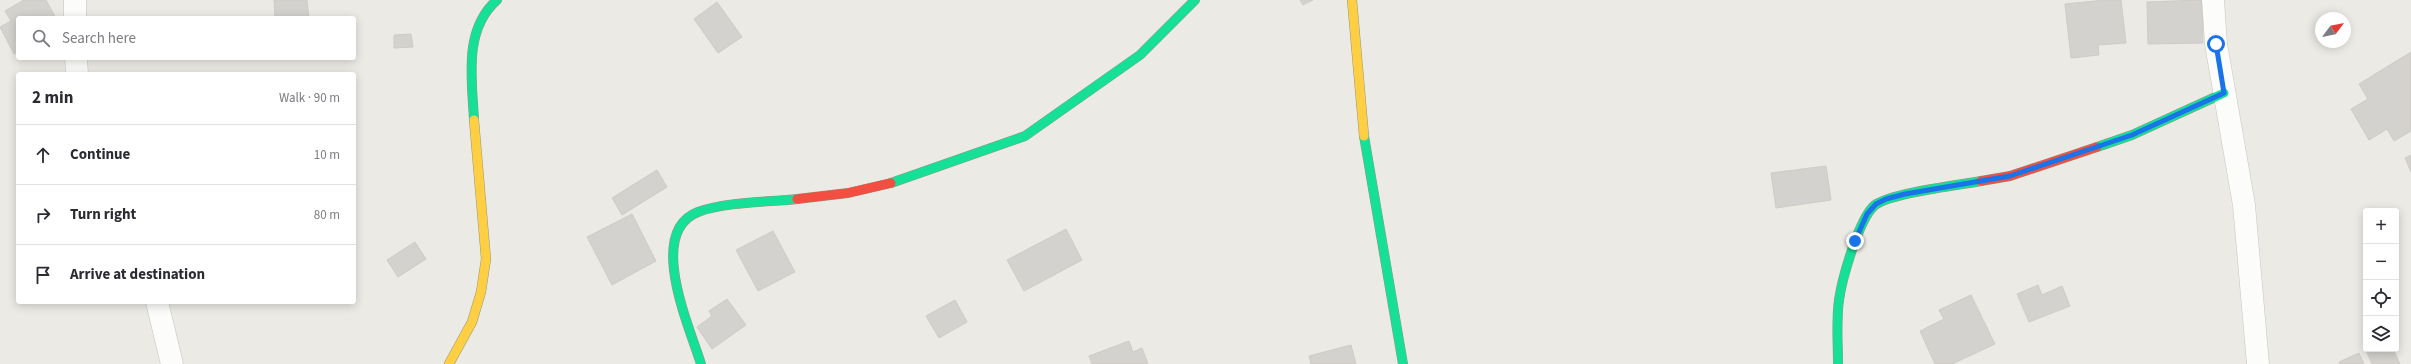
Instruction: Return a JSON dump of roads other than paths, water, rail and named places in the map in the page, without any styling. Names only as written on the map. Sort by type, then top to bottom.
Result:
[{"type":"street","points":[[75,0],[75,16]]},
{"type":"street","points":[[449,364],[472,322],[481,292],[486,259],[474,130],[471,50],[487,9],[497,0]]},
{"type":"street","points":[[701,364],[674,276],[672,245],[685,219],[698,212],[715,208],[848,193],[901,180],[1026,136],[1140,55],[1195,0]]},
{"type":"street","points":[[1352,0],[1355,52],[1372,190],[1403,364]]},
{"type":"street","points":[[2213,0],[2216,44],[2244,205],[2258,364]]},
{"type":"street","points":[[76,60],[77,72]]},
{"type":"street","points":[[1838,364],[1840,300],[1855,241],[1867,214],[1876,204],[1905,194],[2010,176],[2132,135],[2224,93]]},
{"type":"street","points":[[157,304],[172,364]]}]
